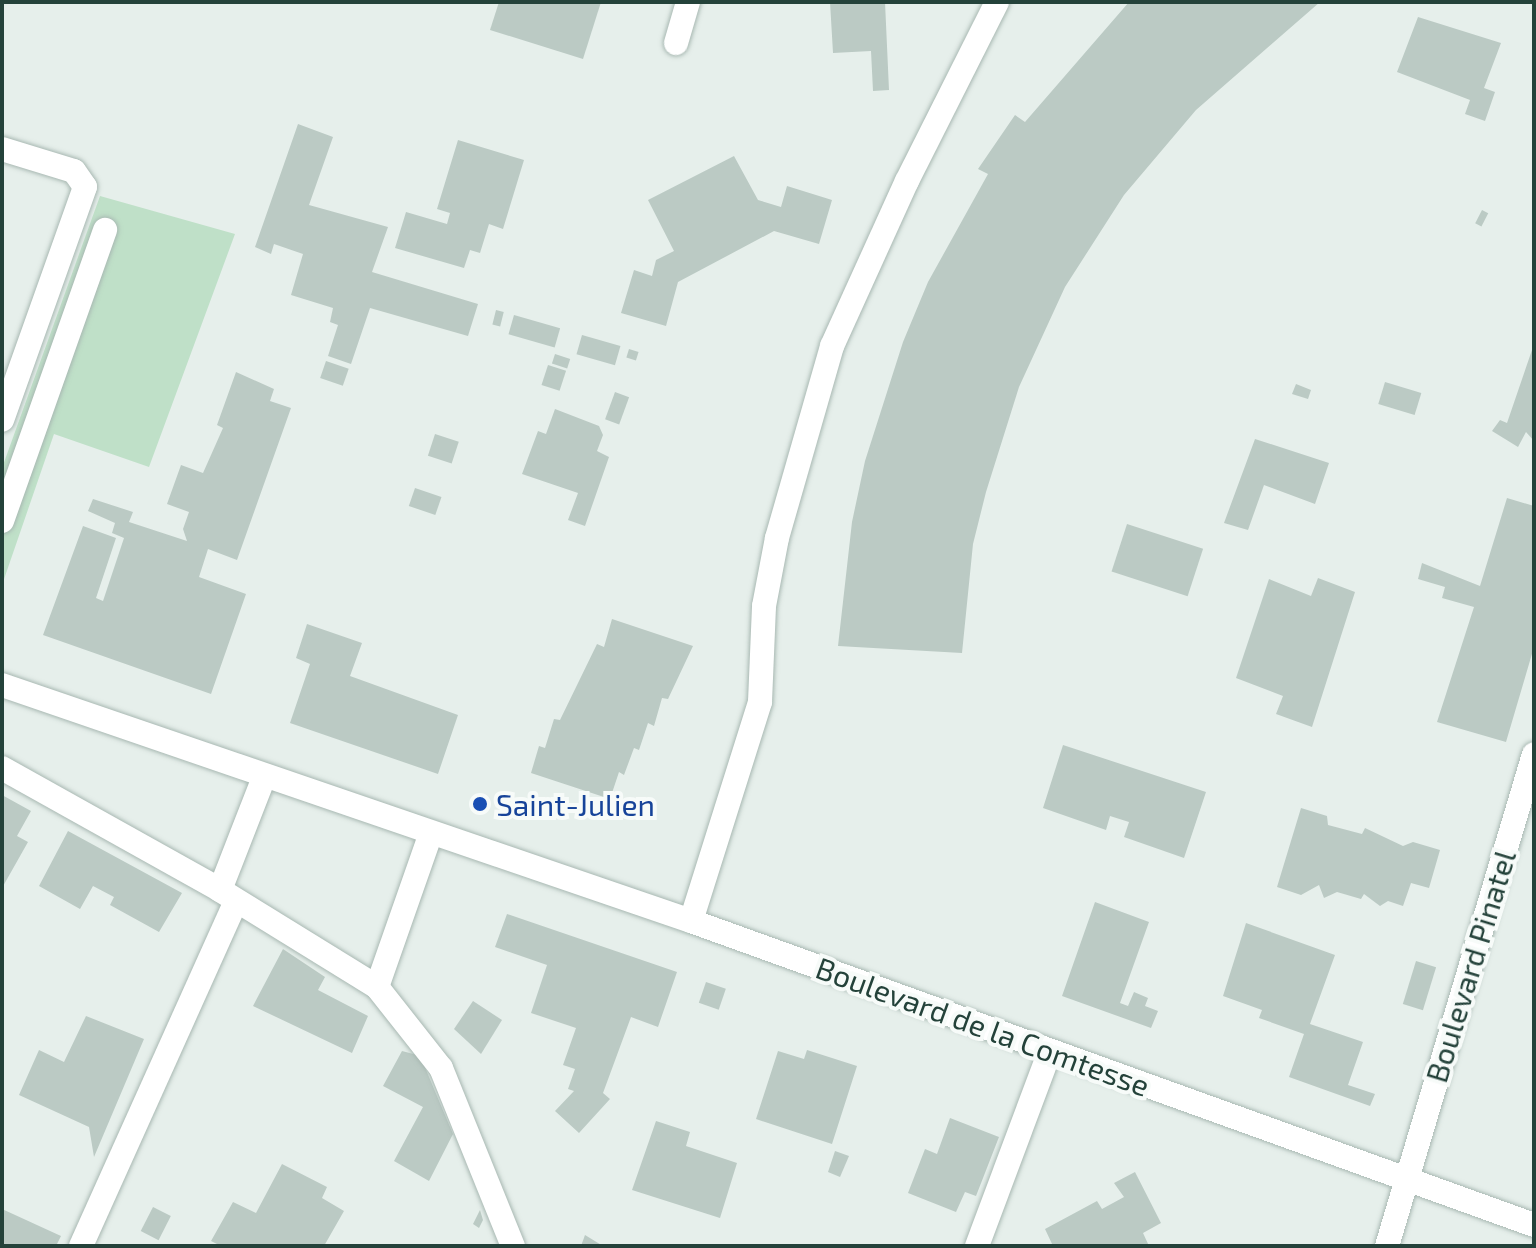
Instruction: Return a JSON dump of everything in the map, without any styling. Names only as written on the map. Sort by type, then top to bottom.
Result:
[{"type":"street","points":[[676,43],[688,2]]},
{"type":"street","points":[[691,921],[760,702],[764,606],[777,538],[832,346],[900,195],[997,2]]},
{"type":"street","points":[[2,149],[74,171],[85,187],[2,420]]},
{"type":"street","points":[[2,521],[105,230]]},
{"type":"street","name":"Boulevard de la Comtesse","points":[[2,685],[691,921],[1534,1225]]},
{"type":"street","name":"Boulevard Pinatel","points":[[1387,1246],[1534,754]]},
{"type":"street","points":[[2,768],[228,895],[377,987],[441,1068],[513,1246]]},
{"type":"street","points":[[81,1246],[228,895],[264,777]]},
{"type":"street","points":[[377,987],[431,833]]},
{"type":"street","points":[[977,1246],[1050,1051]]},
{"type":"green space","points":[[100,196],[235,234],[149,467],[54,434],[2,585],[2,468]]},
{"type":"building","points":[[499,2],[601,2],[583,59],[490,30]]},
{"type":"building","points":[[830,2],[885,2],[889,90],[873,91],[871,51],[833,53]]},
{"type":"building","points":[[1129,2],[1320,2],[1196,110],[1124,195],[1065,287],[1019,387],[986,492],[973,544],[962,653],[838,646],[852,522],[865,461],[903,342],[928,282],[988,174],[978,169],[1015,115],[1025,122]]},
{"type":"building","points":[[1418,17],[1501,43],[1484,88],[1495,92],[1485,121],[1465,114],[1470,100],[1397,72]]},
{"type":"building","points":[[298,124],[333,137],[309,205],[388,227],[372,272],[478,304],[468,336],[370,308],[351,364],[328,356],[338,325],[330,322],[333,308],[291,295],[303,254],[274,244],[271,254],[255,247]]},
{"type":"building","points":[[458,140],[524,160],[503,229],[489,224],[480,253],[470,250],[464,268],[395,248],[406,212],[447,224],[450,213],[437,209]]},
{"type":"building","points":[[734,156],[758,200],[781,207],[787,186],[832,200],[819,244],[774,231],[678,282],[666,326],[621,313],[634,270],[652,276],[656,260],[674,251],[648,200]]},
{"type":"building","points":[[1482,210],[1488,213],[1481,227],[1475,223]]},
{"type":"building","points":[[496,310],[504,312],[500,326],[492,325]]},
{"type":"building","points":[[514,315],[560,328],[555,347],[508,334]]},
{"type":"building","points":[[582,335],[620,346],[615,365],[576,354]]},
{"type":"building","points":[[1533,347],[1534,441],[1526,432],[1518,447],[1492,431],[1500,420],[1507,423]]},
{"type":"building","points":[[629,349],[639,352],[636,361],[626,358]]},
{"type":"building","points":[[555,354],[570,359],[567,368],[552,364]]},
{"type":"building","points":[[326,361],[349,369],[343,386],[320,378]]},
{"type":"building","points":[[548,365],[566,371],[560,391],[542,385]]},
{"type":"building","points":[[236,372],[274,389],[270,401],[291,408],[237,560],[208,549],[199,577],[246,594],[211,694],[43,635],[83,526],[116,538],[96,598],[103,601],[124,538],[112,533],[115,523],[88,511],[93,499],[133,512],[129,522],[187,541],[183,529],[189,512],[167,504],[181,465],[203,473],[223,428],[217,425]]},
{"type":"building","points":[[1385,382],[1421,393],[1415,415],[1378,404]]},
{"type":"building","points":[[1296,384],[1311,390],[1308,399],[1292,394]]},
{"type":"building","points":[[615,392],[629,397],[619,424],[605,419]]},
{"type":"building","points":[[555,409],[599,426],[603,435],[597,451],[609,457],[585,526],[568,520],[578,493],[522,474],[538,431],[546,434]]},
{"type":"building","points":[[435,434],[459,442],[452,464],[428,456]]},
{"type":"building","points":[[1255,439],[1329,463],[1315,504],[1264,485],[1248,530],[1224,523]]},
{"type":"building","points":[[415,488],[441,497],[435,515],[409,506]]},
{"type":"building","points":[[1507,498],[1534,506],[1534,647],[1506,742],[1437,722],[1474,607],[1442,598],[1445,587],[1418,579],[1422,563],[1480,586]]},
{"type":"building","points":[[1127,524],[1203,549],[1188,596],[1112,572]]},
{"type":"building","points":[[1318,578],[1355,592],[1312,727],[1276,714],[1283,696],[1236,678],[1269,579],[1311,596]]},
{"type":"building","points":[[612,619],[693,646],[668,699],[662,698],[654,726],[648,723],[639,750],[634,748],[624,775],[619,772],[610,799],[531,773],[539,746],[545,748],[554,719],[560,720],[597,644],[604,647]]},
{"type":"building","points":[[307,624],[362,643],[350,676],[458,715],[438,774],[290,723],[310,664],[296,658]]},
{"type":"building","points":[[1063,745],[1206,792],[1184,858],[1124,837],[1129,822],[1110,816],[1106,830],[1043,808]]},
{"type":"building","points":[[2,795],[31,811],[17,836],[28,842],[2,888]]},
{"type":"building","points":[[1301,808],[1327,816],[1328,825],[1362,834],[1365,828],[1403,846],[1413,842],[1440,850],[1429,888],[1411,883],[1403,906],[1388,901],[1380,906],[1364,894],[1361,899],[1337,892],[1324,898],[1319,885],[1301,895],[1277,887]]},
{"type":"building","points":[[68,831],[182,893],[159,932],[110,905],[114,897],[93,886],[80,909],[39,886]]},
{"type":"building","points":[[1095,902],[1149,922],[1120,1003],[1128,1006],[1134,992],[1148,998],[1145,1006],[1158,1011],[1151,1028],[1062,996]]},
{"type":"building","points":[[507,914],[677,972],[658,1027],[631,1017],[603,1093],[610,1099],[579,1133],[555,1111],[574,1091],[568,1089],[575,1069],[563,1065],[576,1028],[531,1013],[547,965],[495,947]]},
{"type":"building","points":[[1246,923],[1335,955],[1310,1024],[1363,1042],[1348,1085],[1375,1094],[1370,1106],[1289,1077],[1304,1034],[1259,1018],[1262,1010],[1223,996]]},
{"type":"building","points":[[283,949],[325,977],[318,990],[368,1016],[352,1053],[253,1006]]},
{"type":"building","points":[[1416,961],[1436,967],[1423,1010],[1403,1004]]},
{"type":"building","points":[[706,982],[726,989],[719,1010],[699,1003]]},
{"type":"building","points":[[473,1001],[502,1020],[481,1054],[454,1029]]},
{"type":"building","points":[[86,1016],[144,1039],[94,1157],[89,1127],[19,1095],[39,1050],[64,1062]]},
{"type":"building","points":[[807,1050],[857,1066],[832,1144],[756,1119],[778,1051],[804,1059]]},
{"type":"building","points":[[402,1051],[417,1055],[424,1065],[453,1134],[429,1181],[394,1161],[423,1107],[383,1086]]},
{"type":"building","points":[[950,1118],[999,1137],[976,1196],[965,1192],[956,1212],[908,1193],[925,1149],[937,1154]]},
{"type":"building","points":[[656,1121],[690,1132],[686,1146],[737,1163],[720,1218],[632,1190]]},
{"type":"building","points":[[835,1151],[849,1156],[840,1177],[828,1172]]},
{"type":"building","points":[[282,1164],[327,1187],[322,1198],[344,1211],[324,1246],[221,1246],[211,1241],[233,1202],[256,1213]]},
{"type":"building","points":[[1135,1172],[1161,1223],[1143,1233],[1149,1246],[1053,1246],[1045,1229],[1097,1201],[1102,1209],[1124,1197],[1114,1183]]},
{"type":"building","points":[[153,1207],[171,1216],[159,1240],[141,1231]]},
{"type":"building","points":[[2,1209],[61,1236],[56,1246],[2,1246]]},
{"type":"building","points":[[480,1210],[483,1220],[479,1228],[473,1224]]},
{"type":"building","points":[[585,1235],[603,1246],[581,1246]]},
{"type":"place","name":"Saint-Julien","points":[[480,804]]}]
